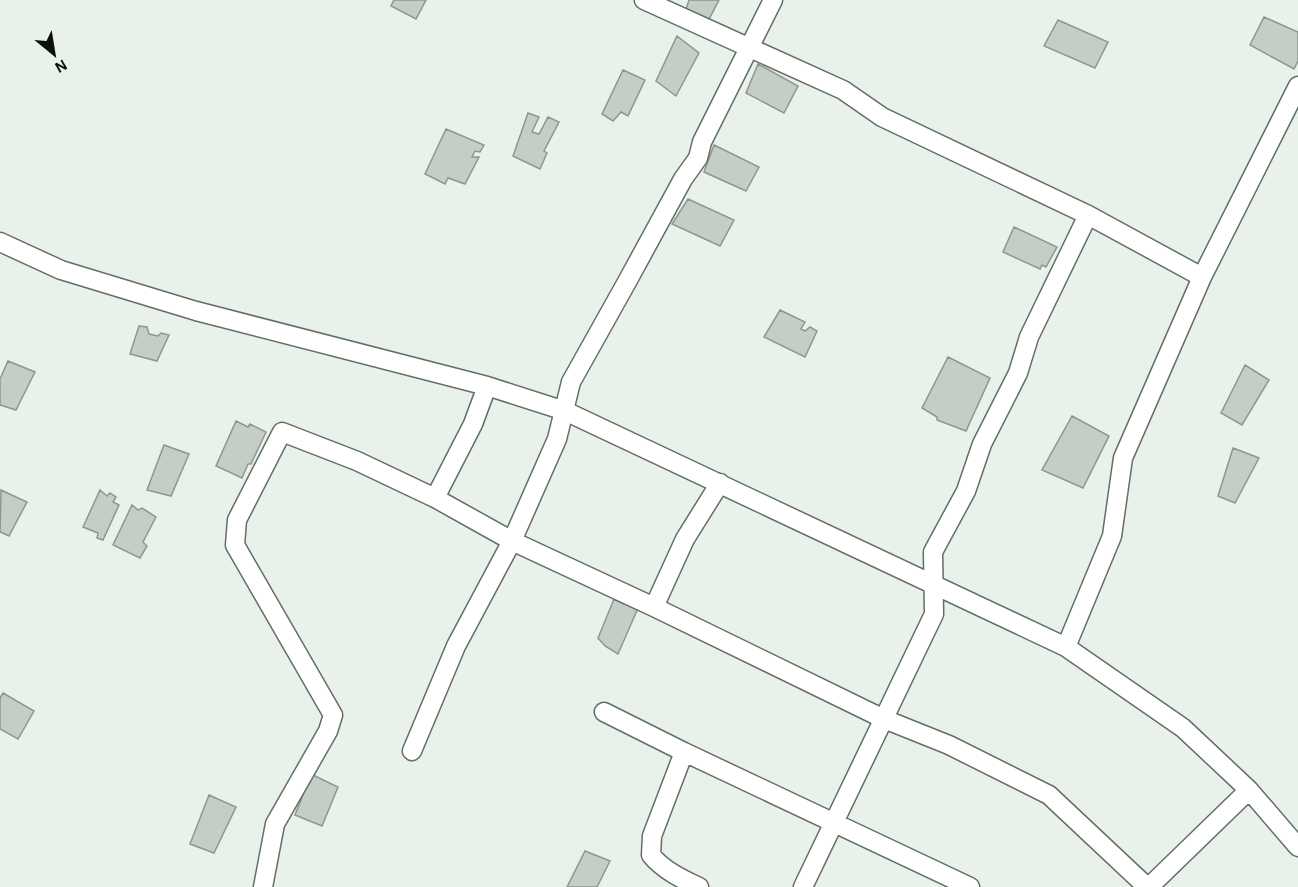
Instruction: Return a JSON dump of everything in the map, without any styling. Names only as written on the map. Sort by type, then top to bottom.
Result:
[{"type":"street","points":[[644,0],[843,90],[882,117],[1088,215],[1202,277]]},
{"type":"street","points":[[412,751],[456,646],[512,541],[557,439],[571,381],[682,179],[698,158],[702,142],[773,0]]},
{"type":"street","points":[[1066,647],[1112,536],[1123,458],[1202,277],[1298,86]]},
{"type":"street","points":[[803,887],[934,614],[933,552],[966,491],[982,444],[1018,373],[1029,337],[1088,215]]},
{"type":"street","points":[[0,242],[61,270],[196,311],[487,386],[565,411],[720,483],[1066,647],[1183,728],[1249,790],[1298,847]]},
{"type":"street","points":[[435,498],[473,424],[487,386]]},
{"type":"street","points":[[263,887],[275,824],[328,731],[333,715],[235,545],[237,520],[282,432],[357,461],[435,498],[512,541],[884,718],[949,745],[1049,795],[1148,887],[1249,790]]},
{"type":"street","points":[[654,607],[686,539],[720,483]]},
{"type":"street","points":[[604,712],[970,887]]},
{"type":"street","points":[[684,752],[652,836],[651,855],[657,863],[699,887]]},
{"type":"building","points":[[394,0],[426,0],[416,19],[391,6]]},
{"type":"building","points":[[689,0],[719,0],[707,23],[684,15]]},
{"type":"building","points":[[1264,17],[1298,32],[1298,61],[1294,69],[1250,45]]},
{"type":"building","points":[[1058,20],[1108,42],[1095,68],[1044,46]]},
{"type":"building","points":[[677,36],[699,53],[676,96],[656,81]]},
{"type":"building","points":[[758,64],[798,86],[784,113],[746,93]]},
{"type":"building","points":[[623,70],[645,80],[628,116],[621,112],[613,121],[602,114]]},
{"type":"building","points":[[528,113],[539,117],[532,132],[539,134],[548,117],[559,122],[544,151],[547,153],[540,169],[513,156]]},
{"type":"building","points":[[446,129],[484,145],[480,152],[475,151],[472,157],[479,157],[465,184],[448,178],[445,184],[425,174]]},
{"type":"building","points":[[714,145],[759,167],[746,191],[704,172]]},
{"type":"building","points":[[688,199],[734,220],[720,246],[672,224]]},
{"type":"building","points":[[1014,227],[1057,247],[1046,267],[1042,265],[1040,269],[1003,252]]},
{"type":"building","points":[[780,310],[805,322],[801,329],[805,331],[810,327],[817,331],[805,357],[764,337]]},
{"type":"building","points":[[139,326],[147,327],[149,334],[169,335],[157,361],[130,354]]},
{"type":"building","points":[[948,357],[990,378],[966,431],[937,420],[937,417],[922,408]]},
{"type":"building","points":[[8,361],[35,372],[16,410],[0,405],[0,379]]},
{"type":"building","points":[[1245,365],[1269,380],[1242,425],[1221,413]]},
{"type":"building","points":[[1072,416],[1109,436],[1083,488],[1042,470]]},
{"type":"building","points":[[236,421],[248,427],[250,424],[266,432],[242,478],[216,466]]},
{"type":"building","points":[[164,445],[189,454],[171,496],[147,490]]},
{"type":"building","points":[[1233,448],[1259,458],[1235,503],[1218,496]]},
{"type":"building","points":[[1,490],[27,502],[9,536],[0,532]]},
{"type":"building","points":[[100,490],[107,496],[110,493],[116,497],[113,502],[119,505],[103,540],[97,538],[98,533],[83,527]]},
{"type":"building","points":[[132,505],[156,517],[143,542],[147,546],[140,558],[113,545]]},
{"type":"building","points":[[614,599],[624,604],[625,601],[639,606],[618,654],[605,646],[598,638]]},
{"type":"building","points":[[3,693],[34,711],[18,739],[0,729],[0,698]]},
{"type":"building","points":[[311,774],[338,787],[322,826],[295,815]]},
{"type":"building","points":[[209,795],[236,807],[214,853],[190,844]]},
{"type":"building","points":[[585,851],[610,861],[597,887],[567,887]]}]
